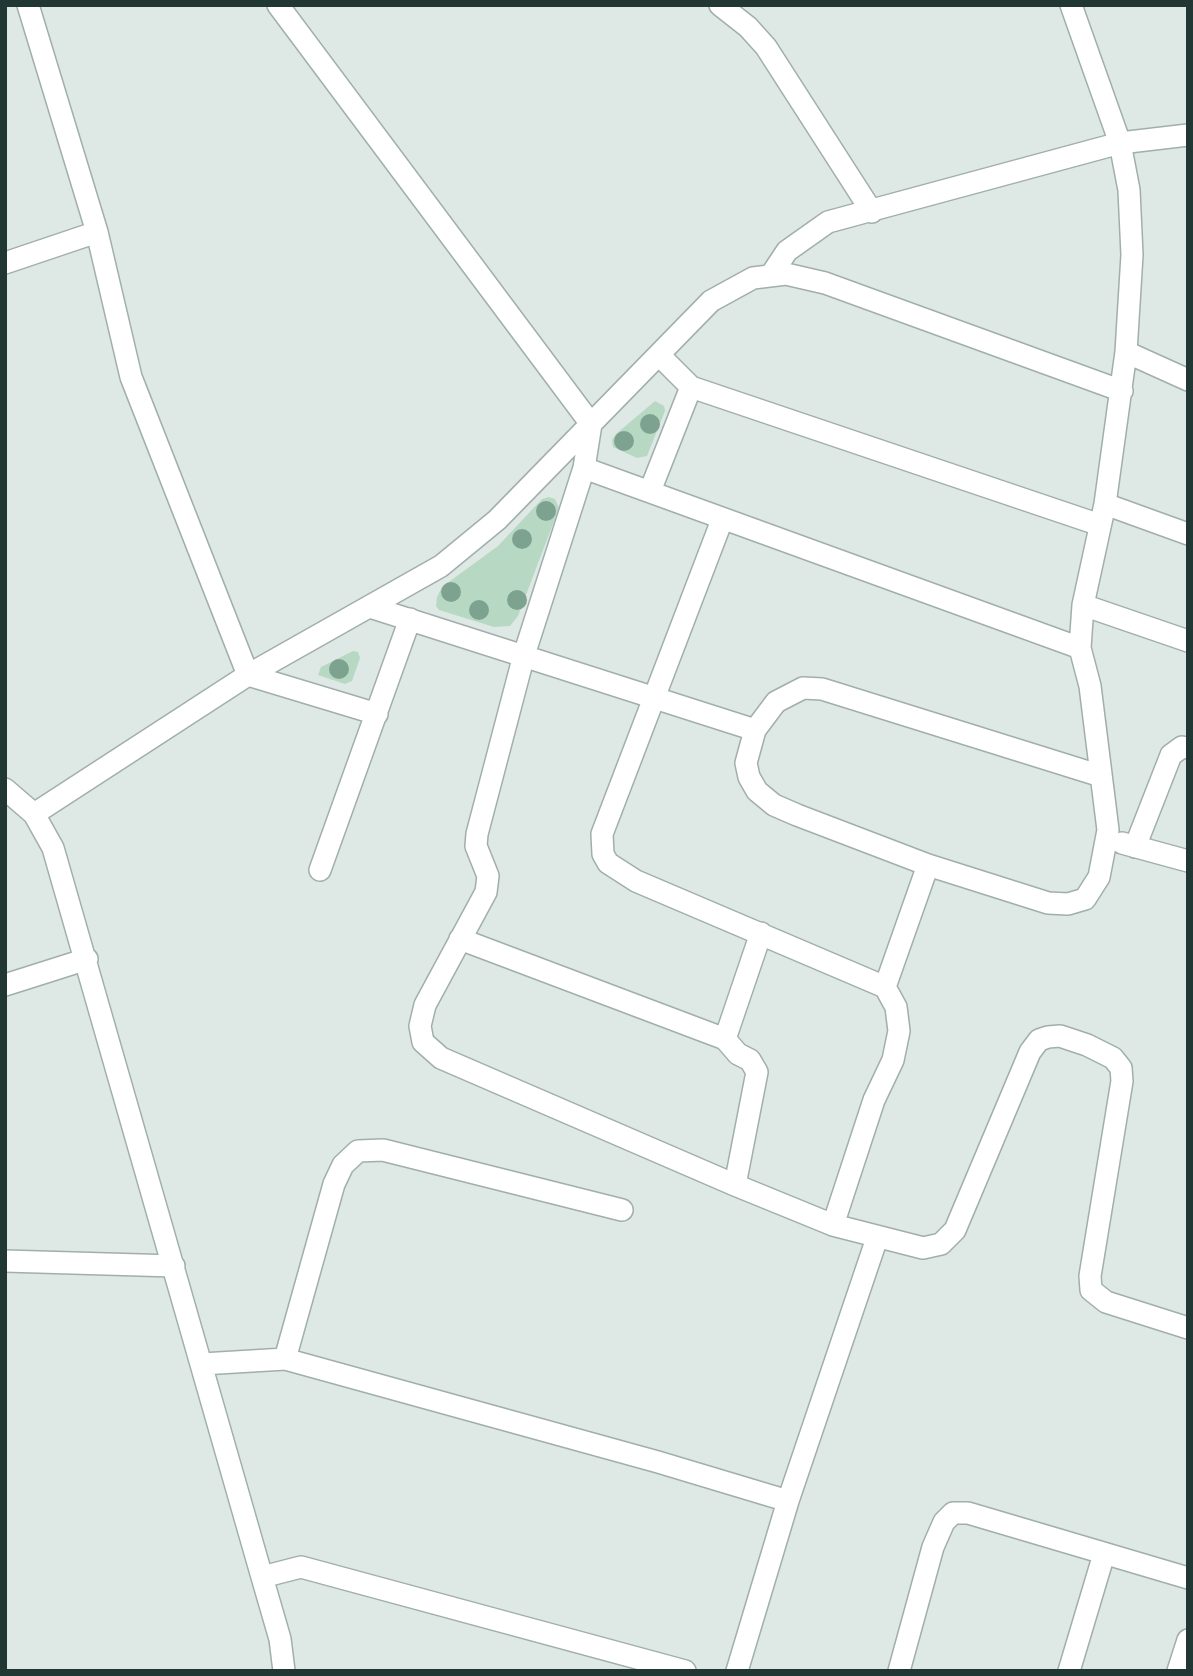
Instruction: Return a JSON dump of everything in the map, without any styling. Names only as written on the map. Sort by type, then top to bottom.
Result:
[{"type":"street","points":[[29,5],[97,232],[131,377],[248,675]]},
{"type":"street","points":[[278,5],[591,424],[584,468],[524,655],[475,841],[486,868],[486,892],[422,1015],[423,1042],[435,1055],[735,1185],[833,1225],[923,1248],[949,1239],[959,1224],[1030,1052],[1039,1040],[1060,1036],[1113,1058],[1122,1073],[1090,1276],[1091,1290],[1106,1302],[1188,1328]]},
{"type":"street","points":[[720,5],[748,27],[766,47],[872,212]]},
{"type":"street","points":[[1071,5],[1120,143],[1129,190],[1132,255],[1122,391],[1105,504],[1083,605],[1080,648],[1090,686],[1101,776],[1107,839],[1093,889],[1086,899],[1074,904],[1048,903],[928,865],[774,805],[757,791],[749,777],[746,763],[755,730],[765,712],[785,696],[803,688],[822,689],[1101,776]]},
{"type":"street","points":[[771,275],[787,251],[828,222],[1120,143],[1188,135]]},
{"type":"street","points":[[5,263],[97,232]]},
{"type":"street","points":[[34,814],[248,675],[441,566],[497,520],[711,301],[753,278],[800,275],[1122,391]]},
{"type":"street","points":[[1126,352],[1188,380]]},
{"type":"street","points":[[659,355],[691,387],[1100,526]]},
{"type":"street","points":[[650,491],[691,387]]},
{"type":"street","points":[[584,468],[1080,648]]},
{"type":"street","points":[[1105,504],[1188,534]]},
{"type":"street","points":[[722,520],[602,834],[603,854],[608,863],[636,881],[885,986],[896,1007],[899,1031],[896,1048],[874,1100],[833,1225]]},
{"type":"street","points":[[1083,605],[1188,641]]},
{"type":"street","points":[[370,607],[755,730]]},
{"type":"street","points":[[320,870],[410,619]]},
{"type":"street","points":[[248,675],[377,714]]},
{"type":"street","points":[[1135,847],[1171,755],[1182,747],[1188,748]]},
{"type":"street","points":[[5,789],[34,814],[53,849],[87,959],[280,1639],[284,1671]]},
{"type":"street","points":[[1107,839],[1188,861]]},
{"type":"street","points":[[885,986],[928,865]]},
{"type":"street","points":[[725,1039],[761,933]]},
{"type":"street","points":[[460,939],[725,1039],[738,1054],[755,1065],[757,1072],[735,1185]]},
{"type":"street","points":[[5,985],[87,959]]},
{"type":"street","points":[[285,1359],[334,1184],[343,1166],[358,1151],[383,1150],[622,1210]]},
{"type":"street","points":[[737,1671],[788,1501],[877,1238]]},
{"type":"street","points":[[5,1261],[174,1266]]},
{"type":"street","points":[[202,1364],[285,1359],[658,1462],[788,1501]]},
{"type":"street","points":[[899,1671],[933,1546],[948,1516],[968,1513],[1188,1578]]},
{"type":"street","points":[[1069,1671],[1104,1554]]},
{"type":"street","points":[[262,1577],[301,1567],[685,1671]]},
{"type":"street","points":[[1178,1671],[1188,1640]]},
{"type":"green space","points":[[655,401],[664,406],[665,411],[647,456],[637,458],[613,447],[612,440],[616,434]]},
{"type":"green space","points":[[542,499],[555,499],[559,508],[518,616],[510,626],[494,627],[439,610],[436,606],[437,597],[442,587],[498,546]]},
{"type":"green space","points":[[353,651],[358,652],[360,658],[352,681],[345,684],[318,675],[321,667]]}]
